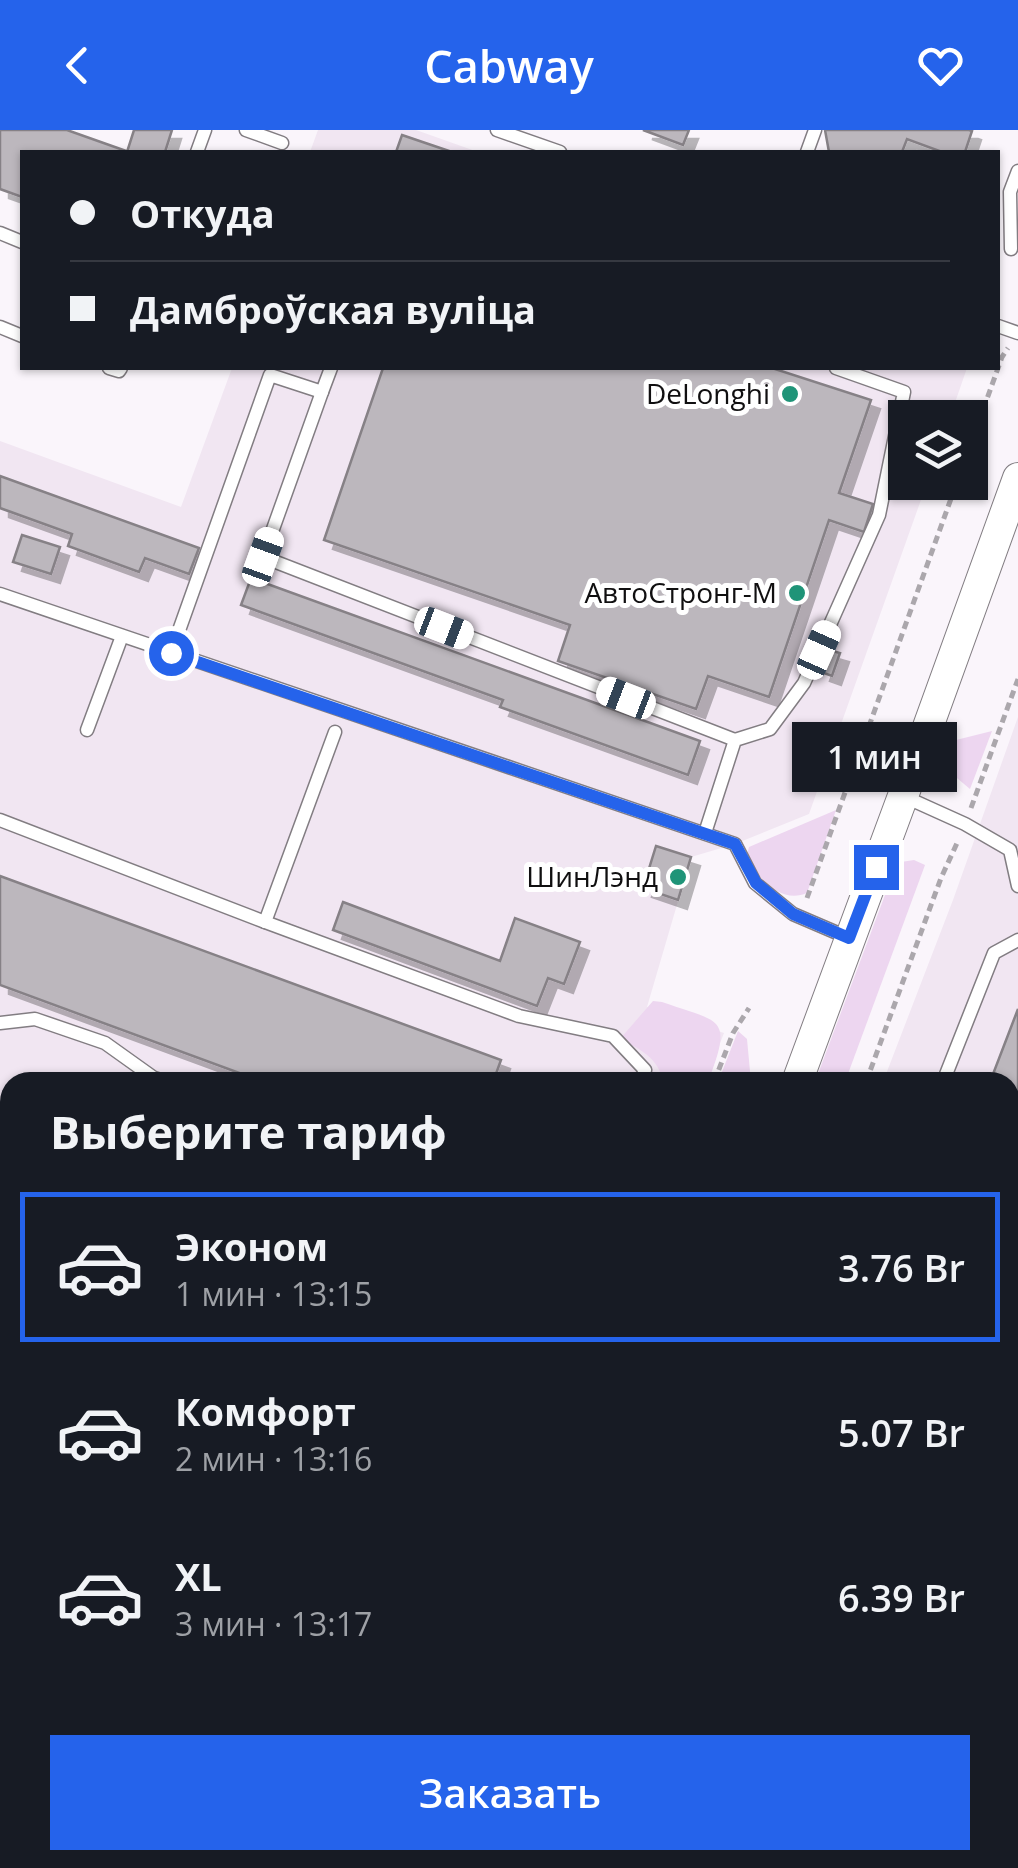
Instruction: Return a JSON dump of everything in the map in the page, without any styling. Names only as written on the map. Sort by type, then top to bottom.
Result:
[{"type":"street","points":[[800,1072],[1018,478]]},
{"type":"lane","points":[[246,130],[282,143]]},
{"type":"lane","points":[[497,130],[554,150]]},
{"type":"lane","points":[[1009,251],[1010,192],[1018,170]]},
{"type":"lane","points":[[330,370],[263,557],[735,740],[770,728],[804,683],[879,515],[904,392],[842,370]]},
{"type":"lane","points":[[171,653],[272,371],[322,392]]},
{"type":"lane","points":[[0,594],[735,844],[756,883],[793,914],[849,938]]},
{"type":"lane","points":[[87,730],[122,636]]},
{"type":"lane","points":[[265,922],[335,732]]},
{"type":"lane","points":[[705,833],[735,740]]},
{"type":"lane","points":[[904,796],[1010,850],[1018,886]]},
{"type":"lane","points":[[0,820],[519,1016],[613,1036],[644,1072]]},
{"type":"lane","points":[[947,1072],[994,953],[1018,940]]},
{"type":"lane","points":[[0,1023],[34,1019],[105,1042],[146,1072]]},
{"type":"path","points":[[1000,363],[1018,333]]},
{"type":"path","points":[[987,400],[997,370]]},
{"type":"path","points":[[800,917],[951,500]]},
{"type":"path","points":[[870,1072],[1018,679]]},
{"type":"path","points":[[718,1072],[733,1033],[749,1008]]},
{"type":"shaded area","points":[[318,130],[416,130],[472,150],[311,150]]},
{"type":"shaded area","points":[[231,370],[966,370],[956,400],[888,400],[888,500],[921,500],[809,814],[691,857],[647,1007],[724,1033],[709,1072],[0,1072],[0,441],[181,507]]},
{"type":"shaded area","points":[[1018,717],[1018,1072],[887,1072]]},
{"type":"shaded area","points":[[992,731],[970,789],[945,768],[956,740]]},
{"type":"shaded area","points":[[836,810],[807,893],[788,895],[772,888],[746,859],[749,847]]},
{"type":"shaded area","points":[[914,860],[925,865],[849,1072],[819,1072],[894,871],[901,862]]},
{"type":"shaded area","points":[[653,1001],[710,1019],[717,1025],[720,1045],[712,1072],[660,1072],[653,1060],[620,1039]]},
{"type":"shaded area","points":[[738,1031],[747,1039],[750,1072],[722,1072]]},
{"type":"building","points":[[0,130],[67,130],[123,150],[20,150],[20,196],[0,189]]},
{"type":"building","points":[[134,130],[172,130],[166,150],[128,150]]},
{"type":"building","points":[[643,130],[689,130],[683,145]]},
{"type":"building","points":[[825,130],[972,131],[966,150],[937,150],[907,139],[903,150],[829,150]]},
{"type":"building","points":[[402,135],[446,150],[397,150]]},
{"type":"building","points":[[382,370],[778,370],[871,400],[839,493],[873,504],[864,532],[829,520],[769,697],[708,676],[696,709],[558,661],[570,625],[324,540]]},
{"type":"building","points":[[0,476],[199,548],[189,574],[145,558],[139,572],[68,546],[72,534],[0,508]]},
{"type":"building","points":[[22,535],[60,547],[51,574],[13,562]]},
{"type":"building","points":[[251,578],[700,741],[688,775],[500,707],[503,700],[241,605]]},
{"type":"building","points":[[829,650],[840,653],[832,676],[821,672]]},
{"type":"building","points":[[656,846],[691,857],[678,900],[643,888]]},
{"type":"building","points":[[0,876],[501,1060],[497,1072],[237,1072],[0,985]]},
{"type":"building","points":[[343,902],[500,961],[515,918],[580,942],[564,984],[548,978],[537,1006],[333,930]]},
{"type":"building","points":[[1018,1009],[1018,1072],[994,1072]]},
{"type":"place","name":"DeLonghi","points":[[790,394]]},
{"type":"place","name":"АвтоСтронг-М","points":[[797,593]]},
{"type":"place","name":"ШинЛэнд","points":[[678,877]]},
{"type":"route","points":[[171,653],[735,844],[756,883],[793,914],[849,938],[876,867]]}]
